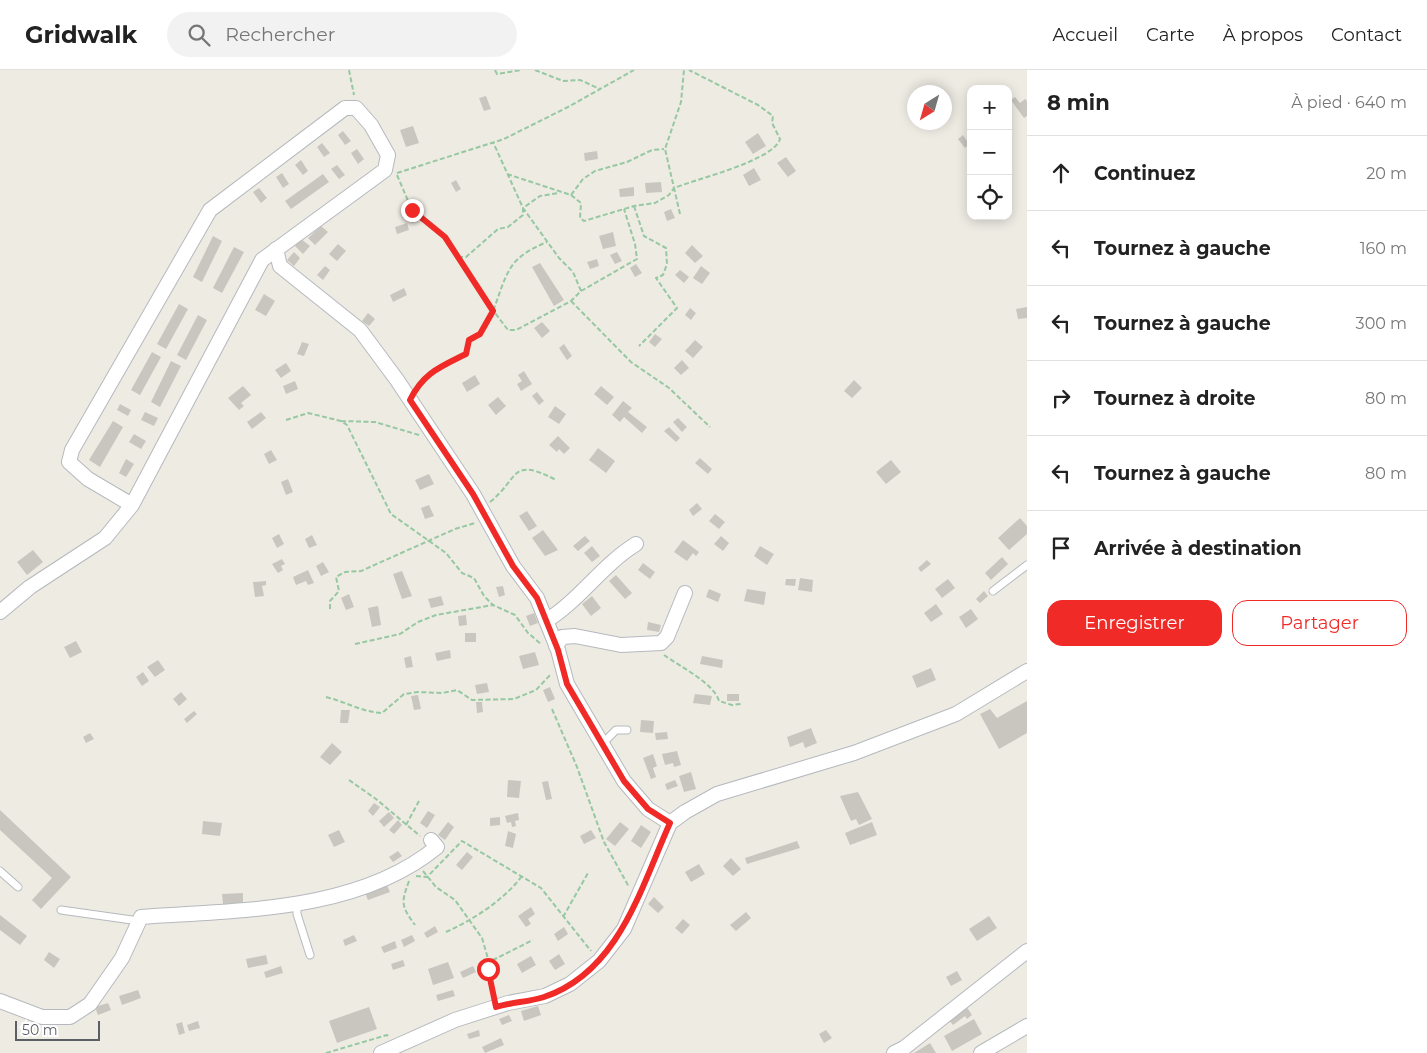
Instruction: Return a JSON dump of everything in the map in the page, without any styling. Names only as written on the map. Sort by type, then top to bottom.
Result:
[{"type":"street","points":[[0,612],[30,587],[105,538],[132,505],[262,260],[390,171],[388,155],[371,124],[356,108],[346,108],[210,210],[172,273],[72,450],[69,462],[88,479],[132,505]]},
{"type":"street","points":[[276,249],[280,266],[360,330],[410,400],[481,509],[513,566],[537,598],[559,654],[567,684],[624,781],[648,809],[670,823]]},
{"type":"street","points":[[546,621],[564,610],[623,552],[636,544]]},
{"type":"street","points":[[559,654],[562,638],[576,636],[621,645],[661,643],[666,637],[685,593]]},
{"type":"street","points":[[381,1053],[456,1020],[496,1007],[544,996],[570,984],[599,962],[624,929],[670,823],[685,812],[717,794],[854,753],[956,714],[1027,672]]},
{"type":"street","points":[[0,1001],[42,1017],[70,1017],[90,1004],[122,958],[141,916],[317,901],[391,876],[416,864],[437,847],[431,840]]},
{"type":"street","points":[[894,1053],[904,1048],[1027,952]]},
{"type":"street","points":[[986,1052],[1027,1026]]},
{"type":"lane","points":[[993,591],[1027,565]]},
{"type":"lane","points":[[603,743],[616,730],[627,730]]},
{"type":"lane","points":[[0,871],[18,887]]},
{"type":"lane","points":[[297,904],[297,914],[310,955]]},
{"type":"lane","points":[[61,910],[139,922]]},
{"type":"path","points":[[349,70],[356,108]]},
{"type":"path","points":[[495,70],[497,74],[521,70]]},
{"type":"path","points":[[535,70],[563,81],[580,80],[600,89]]},
{"type":"path","points":[[390,171],[399,174],[520,131],[634,70]]},
{"type":"path","points":[[680,214],[664,150],[681,102],[684,70]]},
{"type":"path","points":[[507,174],[560,193],[571,195],[581,203],[580,218],[584,221],[624,208],[655,203],[669,195],[674,188],[748,162],[769,152],[778,145],[780,139],[772,123],[773,116],[758,105],[689,70]]},
{"type":"path","points":[[493,142],[523,208],[547,242],[573,272],[581,291]]},
{"type":"path","points":[[571,195],[583,179],[594,171],[628,162],[652,150],[664,150]]},
{"type":"path","points":[[390,171],[412,210],[445,237],[493,311],[508,330],[516,330],[571,301],[581,291],[637,259],[635,244],[624,208]]},
{"type":"path","points":[[523,208],[540,196],[560,193]]},
{"type":"path","points":[[634,206],[644,236],[666,248],[667,264],[664,275],[656,278],[677,308],[639,346]]},
{"type":"path","points":[[458,257],[466,257],[498,229],[508,227],[523,215],[523,208]]},
{"type":"path","points":[[410,400],[416,387],[429,372],[466,354],[469,340],[480,334],[493,311],[502,284],[514,263],[531,248],[547,242]]},
{"type":"path","points":[[571,301],[631,362],[669,388],[710,427]]},
{"type":"path","points":[[286,420],[308,412],[341,420],[375,422],[436,439]]},
{"type":"path","points":[[326,697],[346,702],[366,712],[382,713],[404,694],[418,692],[442,693],[458,690],[472,700],[514,699],[536,690],[559,654],[528,633],[515,615],[493,605],[484,596],[474,578],[462,573],[446,553],[391,514],[347,425],[341,420]]},
{"type":"path","points":[[330,610],[330,601],[339,591],[336,577],[345,572],[361,571],[430,542],[455,529],[476,523],[481,509],[496,498],[514,474],[521,470],[536,470],[556,480]]},
{"type":"path","points":[[355,644],[400,634],[418,622],[436,615],[493,605]]},
{"type":"path","points":[[653,644],[664,655],[709,686],[717,693],[719,701],[732,705],[741,704]]},
{"type":"path","points":[[552,709],[577,766],[604,842],[625,881],[638,896]]},
{"type":"path","points":[[349,780],[376,799],[422,838],[431,840]]},
{"type":"path","points":[[406,825],[419,801]]},
{"type":"path","points":[[415,925],[404,910],[402,900],[411,876],[427,877],[462,841],[542,888],[599,962]]},
{"type":"path","points":[[416,864],[436,887],[456,900],[482,938],[489,962],[488,969],[496,1007]]},
{"type":"path","points":[[563,917],[588,873]]},
{"type":"path","points":[[446,932],[470,920],[515,885],[522,876]]},
{"type":"path","points":[[489,962],[533,940]]},
{"type":"path","points":[[326,1053],[387,1035],[395,1047]]},
{"type":"building","points":[[486,96],[491,109],[484,111],[479,98]]},
{"type":"building","points":[[1015,97],[1020,103],[1025,99],[1027,101],[1027,116],[1024,118],[1012,99]]},
{"type":"building","points":[[413,126],[419,143],[406,147],[400,130]]},
{"type":"building","points":[[343,131],[351,141],[345,145],[338,135]]},
{"type":"building","points":[[758,133],[766,146],[753,154],[745,142]]},
{"type":"building","points":[[963,135],[967,141],[965,148],[958,139]]},
{"type":"building","points":[[322,143],[330,153],[324,157],[317,147]]},
{"type":"building","points":[[357,149],[364,159],[358,164],[351,153]]},
{"type":"building","points":[[597,151],[598,159],[585,161],[584,153]]},
{"type":"building","points":[[786,157],[796,171],[788,177],[777,163]]},
{"type":"building","points":[[301,160],[308,171],[303,175],[295,165]]},
{"type":"building","points":[[337,165],[345,175],[339,179],[331,169]]},
{"type":"building","points":[[754,168],[761,180],[749,186],[743,175]]},
{"type":"building","points":[[282,173],[289,184],[283,188],[276,177]]},
{"type":"building","points":[[323,174],[329,182],[291,209],[285,201]]},
{"type":"building","points":[[456,180],[461,189],[456,192],[451,183]]},
{"type":"building","points":[[661,182],[662,192],[646,193],[645,183]]},
{"type":"building","points":[[634,187],[634,196],[620,197],[619,189]]},
{"type":"building","points":[[259,188],[267,198],[261,203],[253,192]]},
{"type":"building","points":[[671,209],[675,218],[667,221],[664,212]]},
{"type":"building","points":[[407,223],[409,230],[397,234],[395,227]]},
{"type":"building","points":[[321,226],[328,232],[315,245],[308,238]]},
{"type":"building","points":[[613,232],[616,246],[603,249],[599,236]]},
{"type":"building","points":[[213,236],[222,241],[202,282],[193,277]]},
{"type":"building","points":[[301,239],[310,246],[303,254],[295,246]]},
{"type":"building","points":[[338,244],[346,251],[337,261],[329,254]]},
{"type":"building","points":[[692,245],[703,256],[695,263],[685,253]]},
{"type":"building","points":[[234,247],[244,252],[222,293],[213,288]]},
{"type":"building","points":[[294,252],[300,258],[294,266],[287,260]]},
{"type":"building","points":[[617,252],[622,261],[615,264],[610,255]]},
{"type":"building","points":[[597,259],[599,266],[590,269],[587,262]]},
{"type":"building","points":[[540,263],[564,300],[554,306],[532,267]]},
{"type":"building","points":[[636,264],[642,273],[635,277],[630,268]]},
{"type":"building","points":[[325,266],[330,270],[323,280],[317,275]]},
{"type":"building","points":[[701,266],[710,273],[702,284],[693,278]]},
{"type":"building","points":[[680,270],[689,277],[684,283],[675,275]]},
{"type":"building","points":[[404,288],[407,295],[393,302],[390,295]]},
{"type":"building","points":[[264,294],[275,301],[266,316],[255,310]]},
{"type":"building","points":[[179,304],[188,309],[166,349],[157,344]]},
{"type":"building","points":[[1027,307],[1027,318],[1018,319],[1016,309]]},
{"type":"building","points":[[690,308],[696,313],[691,320],[685,315]]},
{"type":"building","points":[[368,313],[375,319],[369,326],[362,321]]},
{"type":"building","points":[[198,315],[207,320],[186,360],[177,355]]},
{"type":"building","points":[[542,322],[550,331],[542,338],[534,328]]},
{"type":"building","points":[[655,334],[662,339],[655,347],[649,342]]},
{"type":"building","points":[[695,340],[703,347],[693,358],[685,351]]},
{"type":"building","points":[[302,342],[309,344],[304,356],[297,354]]},
{"type":"building","points":[[564,344],[572,356],[567,360],[559,348]]},
{"type":"building","points":[[152,352],[161,357],[140,395],[131,390]]},
{"type":"building","points":[[682,360],[689,368],[681,375],[674,368]]},
{"type":"building","points":[[171,361],[181,366],[160,407],[151,402]]},
{"type":"building","points":[[286,363],[291,371],[281,378],[275,370]]},
{"type":"building","points":[[524,371],[532,384],[521,391],[517,384],[522,381],[518,375]]},
{"type":"building","points":[[475,375],[480,384],[467,392],[462,383]]},
{"type":"building","points":[[854,380],[862,388],[852,398],[844,391]]},
{"type":"building","points":[[295,381],[298,389],[286,394],[283,386]]},
{"type":"building","points":[[243,386],[251,395],[241,403],[244,406],[239,410],[228,398]]},
{"type":"building","points":[[601,386],[614,397],[607,405],[594,394]]},
{"type":"building","points":[[537,392],[544,401],[539,405],[532,396]]},
{"type":"building","points":[[498,397],[506,406],[496,415],[488,405]]},
{"type":"building","points":[[623,401],[632,408],[628,412],[647,427],[642,433],[624,417],[620,422],[612,415]]},
{"type":"building","points":[[120,404],[131,410],[128,416],[117,410]]},
{"type":"building","points":[[555,406],[566,414],[559,424],[548,417]]},
{"type":"building","points":[[145,412],[158,418],[154,426],[141,420]]},
{"type":"building","points":[[261,412],[266,418],[252,429],[247,422]]},
{"type":"building","points":[[678,418],[687,427],[682,432],[673,422]]},
{"type":"building","points":[[113,421],[123,427],[100,467],[89,460]]},
{"type":"building","points":[[669,427],[680,438],[676,442],[664,431]]},
{"type":"building","points":[[134,434],[146,441],[141,449],[129,442]]},
{"type":"building","points":[[558,436],[570,448],[564,454],[559,449],[557,452],[549,445]]},
{"type":"building","points":[[598,448],[615,461],[606,473],[589,460]]},
{"type":"building","points":[[271,450],[277,460],[269,464],[264,454]]},
{"type":"building","points":[[700,458],[712,469],[708,474],[695,463]]},
{"type":"building","points":[[126,459],[134,464],[126,477],[119,473]]},
{"type":"building","points":[[891,460],[901,472],[886,484],[876,472]]},
{"type":"building","points":[[429,474],[434,484],[420,490],[415,480]]},
{"type":"building","points":[[288,479],[293,492],[286,495],[281,482]]},
{"type":"building","points":[[697,503],[702,509],[693,516],[689,510]]},
{"type":"building","points":[[429,505],[434,516],[425,519],[421,508]]},
{"type":"building","points":[[527,511],[537,526],[529,531],[519,516]]},
{"type":"building","points":[[715,514],[725,522],[719,529],[709,521]]},
{"type":"building","points":[[1020,518],[1027,526],[1027,534],[1009,550],[998,538]]},
{"type":"building","points":[[543,530],[558,550],[545,556],[532,538]]},
{"type":"building","points":[[279,534],[284,544],[277,548],[272,538]]},
{"type":"building","points":[[312,535],[317,545],[309,548],[305,539]]},
{"type":"building","points":[[585,536],[590,541],[578,551],[573,546]]},
{"type":"building","points":[[721,536],[729,543],[723,551],[714,544]]},
{"type":"building","points":[[683,540],[699,552],[696,556],[693,553],[687,561],[674,552]]},
{"type":"building","points":[[592,546],[600,556],[592,562],[584,553]]},
{"type":"building","points":[[760,546],[774,554],[767,565],[754,556]]},
{"type":"building","points":[[33,550],[43,562],[27,575],[17,562]]},
{"type":"building","points":[[1002,557],[1008,564],[991,580],[985,573]]},
{"type":"building","points":[[282,559],[285,564],[281,566],[283,570],[278,573],[272,564]]},
{"type":"building","points":[[927,560],[931,564],[921,572],[918,568]]},
{"type":"building","points":[[323,562],[329,572],[321,576],[316,566]]},
{"type":"building","points":[[643,563],[655,572],[650,579],[638,570]]},
{"type":"building","points":[[308,570],[314,583],[308,585],[306,581],[296,585],[293,577]]},
{"type":"building","points":[[402,571],[412,596],[402,599],[393,574]]},
{"type":"building","points":[[616,575],[632,593],[625,599],[609,581]]},
{"type":"building","points":[[800,578],[813,580],[812,592],[798,590]]},
{"type":"building","points":[[786,579],[796,579],[795,586],[785,585]]},
{"type":"building","points":[[948,579],[955,588],[942,598],[935,589]]},
{"type":"building","points":[[266,581],[266,585],[262,586],[264,596],[255,597],[253,582]]},
{"type":"building","points":[[503,586],[505,595],[499,597],[496,587]]},
{"type":"building","points":[[709,589],[721,594],[718,602],[706,597]]},
{"type":"building","points":[[747,589],[766,592],[764,605],[744,601]]},
{"type":"building","points":[[984,591],[988,596],[980,603],[976,599]]},
{"type":"building","points":[[349,594],[354,607],[346,610],[341,598]]},
{"type":"building","points":[[441,596],[444,605],[431,608],[428,599]]},
{"type":"building","points":[[592,596],[601,608],[591,616],[582,604]]},
{"type":"building","points":[[936,604],[943,614],[931,622],[924,613]]},
{"type":"building","points":[[378,606],[381,625],[372,627],[368,608]]},
{"type":"building","points":[[971,609],[978,619],[966,628],[959,617]]},
{"type":"building","points":[[534,613],[538,623],[530,626],[526,616]]},
{"type":"building","points":[[466,615],[467,625],[459,626],[458,616]]},
{"type":"building","points":[[648,622],[661,625],[659,632],[647,630]]},
{"type":"building","points":[[465,633],[476,633],[476,642],[465,642]]},
{"type":"building","points":[[76,641],[82,652],[70,658],[64,647]]},
{"type":"building","points":[[450,650],[451,658],[437,661],[435,653]]},
{"type":"building","points":[[535,652],[539,665],[523,669],[519,656]]},
{"type":"building","points":[[411,656],[413,667],[406,668],[404,658]]},
{"type":"building","points":[[702,656],[723,660],[722,668],[700,664]]},
{"type":"building","points":[[158,660],[165,670],[155,677],[147,667]]},
{"type":"building","points":[[931,668],[936,680],[917,688],[912,676]]},
{"type":"building","points":[[143,672],[149,681],[142,686],[136,677]]},
{"type":"building","points":[[487,683],[489,692],[477,694],[475,685]]},
{"type":"building","points":[[550,687],[555,699],[548,702],[543,690]]},
{"type":"building","points":[[181,692],[187,699],[179,706],[173,699]]},
{"type":"building","points":[[695,694],[712,696],[710,705],[693,703]]},
{"type":"building","points":[[727,694],[739,694],[739,701],[727,701]]},
{"type":"building","points":[[418,695],[421,709],[414,710],[411,696]]},
{"type":"building","points":[[1027,701],[1027,733],[999,749],[980,714],[990,709],[997,718]]},
{"type":"building","points":[[476,702],[482,702],[483,712],[477,713]]},
{"type":"building","points":[[341,710],[350,710],[348,723],[340,723]]},
{"type":"building","points":[[194,711],[197,714],[187,723],[184,719]]},
{"type":"building","points":[[641,720],[654,721],[653,733],[640,732]]},
{"type":"building","points":[[811,728],[817,743],[805,748],[803,742],[790,747],[787,737]]},
{"type":"building","points":[[667,732],[668,739],[656,740],[655,733]]},
{"type":"building","points":[[90,733],[94,739],[86,743],[83,737]]},
{"type":"building","points":[[332,743],[342,752],[330,765],[320,757]]},
{"type":"building","points":[[677,751],[681,765],[674,767],[673,763],[665,765],[662,754]]},
{"type":"building","points":[[653,754],[657,766],[653,768],[656,777],[651,779],[643,758]]},
{"type":"building","points":[[691,772],[696,789],[684,792],[679,776]]},
{"type":"building","points":[[508,780],[521,781],[519,798],[507,797]]},
{"type":"building","points":[[675,780],[678,786],[667,790],[665,784]]},
{"type":"building","points":[[548,781],[552,799],[546,800],[542,782]]},
{"type":"building","points":[[858,792],[872,819],[859,825],[856,819],[851,821],[840,796]]},
{"type":"building","points":[[374,803],[380,807],[373,816],[368,811]]},
{"type":"building","points":[[0,810],[71,877],[41,909],[32,900],[52,878],[0,830]]},
{"type":"building","points":[[428,811],[435,815],[427,828],[420,823]]},
{"type":"building","points":[[389,812],[394,818],[384,827],[379,821]]},
{"type":"building","points":[[518,813],[519,820],[515,821],[516,826],[512,827],[511,822],[507,823],[505,816]]},
{"type":"building","points":[[500,817],[500,825],[490,826],[490,818]]},
{"type":"building","points":[[398,820],[402,825],[394,834],[389,830]]},
{"type":"building","points":[[203,821],[222,823],[220,836],[202,834]]},
{"type":"building","points":[[448,822],[454,827],[445,840],[438,835]]},
{"type":"building","points":[[620,822],[629,829],[615,846],[606,839]]},
{"type":"building","points":[[872,822],[877,835],[850,845],[845,833]]},
{"type":"building","points":[[641,825],[651,832],[641,848],[631,841]]},
{"type":"building","points":[[339,830],[345,842],[334,847],[328,835]]},
{"type":"building","points":[[591,830],[596,838],[584,844],[580,836]]},
{"type":"building","points":[[508,831],[516,834],[513,848],[505,846]]},
{"type":"building","points":[[797,841],[800,848],[747,864],[745,858]]},
{"type":"building","points":[[398,851],[402,856],[393,862],[389,857]]},
{"type":"building","points":[[467,852],[473,857],[462,870],[456,865]]},
{"type":"building","points":[[731,858],[741,869],[733,876],[723,866]]},
{"type":"building","points":[[699,864],[705,874],[691,882],[685,872]]},
{"type":"building","points":[[387,885],[390,892],[368,900],[365,893]]},
{"type":"building","points":[[243,893],[243,903],[223,904],[222,894]]},
{"type":"building","points":[[654,897],[664,907],[658,913],[648,904]]},
{"type":"building","points":[[531,907],[535,914],[528,919],[531,924],[526,927],[518,916]]},
{"type":"building","points":[[746,912],[751,918],[736,931],[730,925]]},
{"type":"building","points":[[0,915],[27,936],[20,945],[0,930]]},
{"type":"building","points":[[989,916],[997,928],[977,941],[969,929]]},
{"type":"building","points":[[683,919],[690,925],[682,934],[675,928]]},
{"type":"building","points":[[435,926],[438,932],[427,938],[424,933]]},
{"type":"building","points":[[564,927],[568,934],[558,941],[554,934]]},
{"type":"building","points":[[354,935],[357,941],[345,946],[343,940]]},
{"type":"building","points":[[412,935],[415,941],[404,947],[401,940]]},
{"type":"building","points":[[395,941],[397,948],[384,953],[381,947]]},
{"type":"building","points":[[49,952],[60,959],[54,968],[44,960]]},
{"type":"building","points":[[559,954],[565,964],[555,970],[549,961]]},
{"type":"building","points":[[266,955],[268,964],[248,968],[246,959]]},
{"type":"building","points":[[531,956],[536,965],[522,973],[517,964]]},
{"type":"building","points":[[403,960],[405,966],[393,970],[391,964]]},
{"type":"building","points":[[448,962],[454,978],[433,985],[428,969]]},
{"type":"building","points":[[281,966],[283,973],[266,978],[264,972]]},
{"type":"building","points":[[473,966],[476,972],[463,978],[460,972]]},
{"type":"building","points":[[957,971],[962,980],[951,986],[946,977]]},
{"type":"building","points":[[138,990],[141,998],[122,1005],[119,996]]},
{"type":"building","points":[[453,990],[455,996],[438,1001],[436,995]]},
{"type":"building","points":[[108,1003],[111,1010],[98,1015],[95,1007]]},
{"type":"building","points":[[538,1006],[541,1015],[524,1021],[521,1011]]},
{"type":"building","points":[[966,1006],[972,1015],[967,1019],[965,1016],[953,1025],[949,1020]]},
{"type":"building","points":[[369,1007],[377,1029],[337,1043],[329,1021]]},
{"type":"building","points":[[509,1015],[512,1021],[502,1025],[499,1019]]},
{"type":"building","points":[[974,1019],[982,1034],[952,1051],[944,1036]]},
{"type":"building","points":[[198,1021],[200,1028],[189,1031],[187,1025]]},
{"type":"building","points":[[182,1022],[185,1033],[179,1035],[176,1024]]},
{"type":"building","points":[[479,1030],[480,1036],[469,1039],[467,1034]]},
{"type":"building","points":[[826,1030],[832,1038],[824,1043],[819,1034]]},
{"type":"building","points":[[501,1038],[504,1045],[485,1053],[482,1047]]},
{"type":"building","points":[[930,1043],[936,1053],[914,1053]]},
{"type":"route","points":[[412,210],[445,237],[493,311],[480,334],[469,340],[466,354],[429,372],[416,387],[410,400],[473,494],[513,566],[537,598],[558,650],[567,684],[593,724],[624,781],[648,809],[670,823],[624,929],[599,962],[570,984],[544,996],[496,1007],[488,969]]}]
